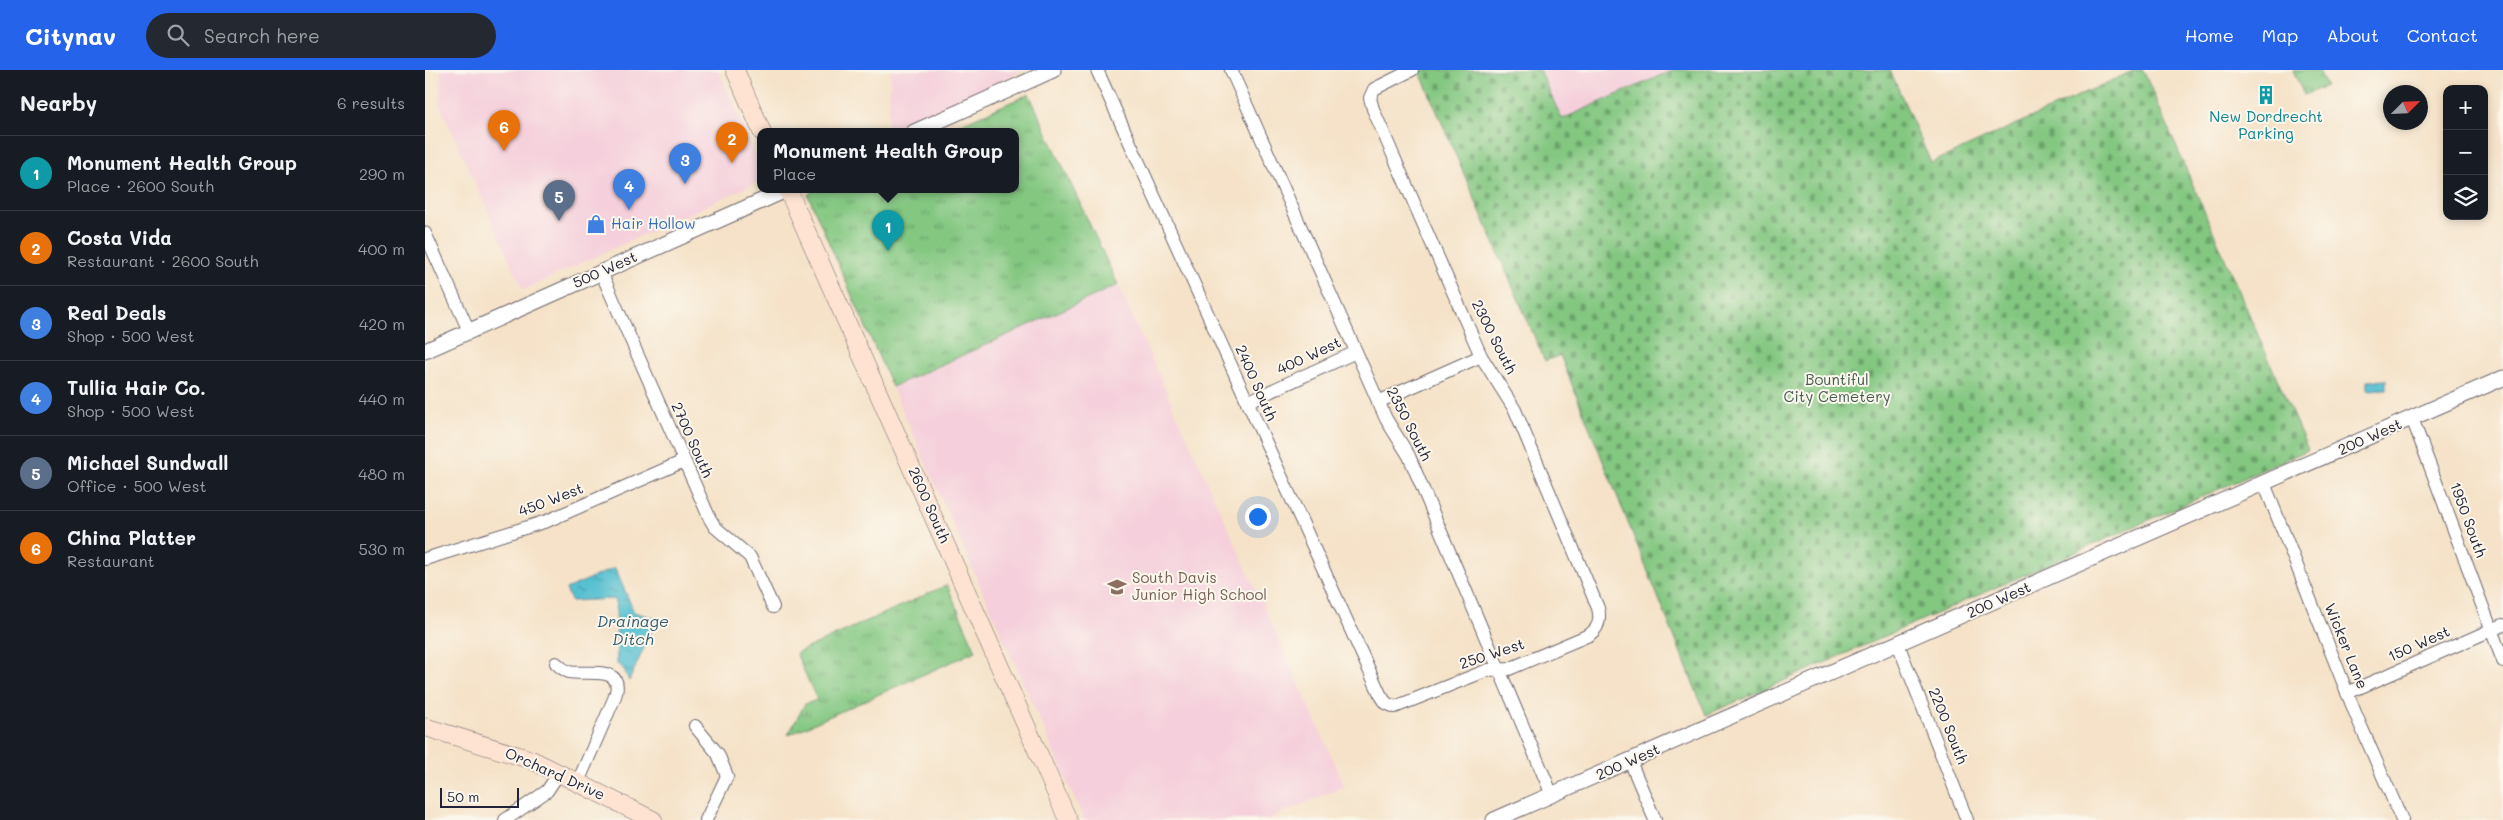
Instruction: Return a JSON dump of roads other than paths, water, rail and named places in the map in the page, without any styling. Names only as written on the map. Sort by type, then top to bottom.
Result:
[{"type":"main road","points":[[735,70],[760,128]]},
{"type":"main road","name":"2600 South","points":[[788,193],[1069,820]]},
{"type":"main road","name":"Orchard Drive","points":[[425,727],[516,754],[578,782],[653,820]]},
{"type":"street","points":[[923,128],[1053,70]]},
{"type":"street","name":"2400 South","points":[[1097,70],[1380,694],[1390,706]]},
{"type":"street","name":"2350 South","points":[[1231,70],[1378,402],[1389,425],[1409,456],[1552,795]]},
{"type":"street","name":"2300 South","points":[[1412,70],[1377,86],[1371,93],[1373,109],[1481,356],[1515,410],[1598,608],[1599,623]]},
{"type":"street","name":"500 West","points":[[425,351],[780,193]]},
{"type":"street","points":[[425,232],[469,331]]},
{"type":"street","name":"2700 South","points":[[601,272],[709,519],[715,527],[750,557],[773,607]]},
{"type":"street","name":"400 West","points":[[1247,402],[1356,352]]},
{"type":"street","points":[[1378,402],[1481,356]]},
{"type":"street","name":"200 West","points":[[1494,820],[2503,378]]},
{"type":"street","name":"1950 South","points":[[2412,418],[2497,627],[2503,661]]},
{"type":"street","name":"450 West","points":[[425,559],[547,521],[684,461]]},
{"type":"street","name":"Wicker Lane","points":[[2264,484],[2347,693],[2402,820]]},
{"type":"street","name":"250 West","points":[[1390,706],[1400,706],[1488,670],[1509,669],[1589,635],[1599,623]]},
{"type":"street","name":"150 West","points":[[2347,693],[2497,627]]},
{"type":"street","name":"2200 South","points":[[1897,644],[1967,820]]},
{"type":"street","points":[[556,663],[568,671],[605,673],[613,678],[617,686],[615,699],[578,782]]},
{"type":"street","points":[[695,726],[718,754],[727,776],[706,820]]},
{"type":"street","points":[[1630,761],[1655,820]]},
{"type":"street","points":[[505,820],[547,791],[559,773]]},
{"type":"water","points":[[2386,380],[2386,389],[2367,390],[2367,381]]},
{"type":"water","name":"Drainage Ditch","points":[[615,568],[634,612],[657,619],[629,681],[624,669],[617,664],[616,602],[614,599],[571,601],[566,589]]},
{"type":"place","name":"New Dordrecht Parking","points":[[2266,95]]},
{"type":"place","name":"China Platter","points":[[504,151]]},
{"type":"place","name":"Costa Vida","points":[[732,163]]},
{"type":"place","name":"Real Deals","points":[[685,184]]},
{"type":"place","name":"Tullia Hair Co.","points":[[629,210]]},
{"type":"place","name":"Michael Sundwall","points":[[559,221]]},
{"type":"place","name":"Hair Hollow","points":[[596,224]]},
{"type":"place","name":"Monument Health Group","points":[[888,251]]},
{"type":"place","name":"South Davis Junior High School","points":[[1117,587]]},
{"type":"park label","name":"Bountiful City Cemetery","points":[[1837,388]]}]
